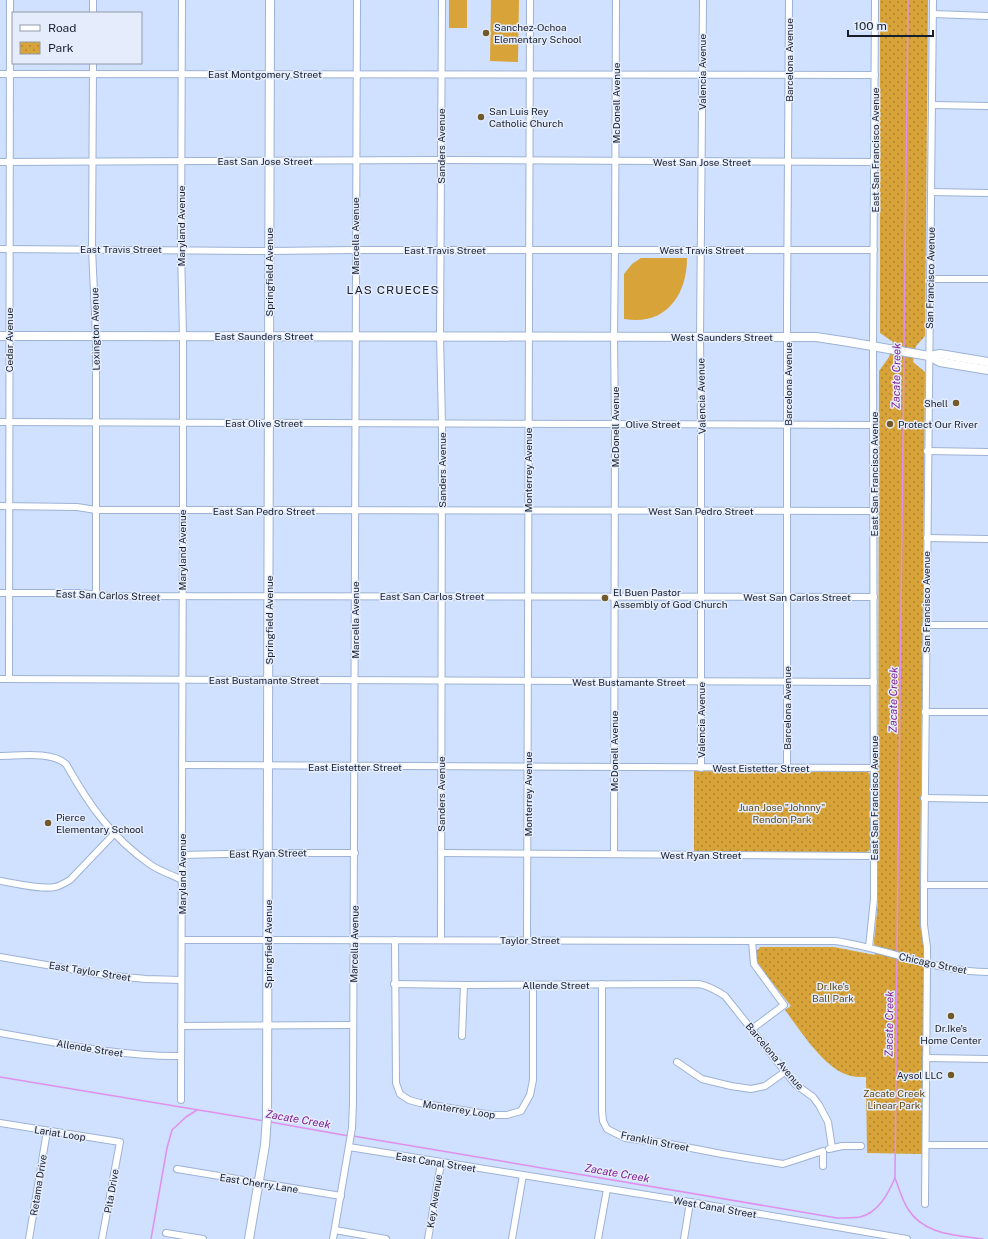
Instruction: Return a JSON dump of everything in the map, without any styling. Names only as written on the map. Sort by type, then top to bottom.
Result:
[{"type":"main road","name":"Springfield Avenue","points":[[249,1239],[267,1117],[270,0]]},
{"type":"main road","name":"East Saunders Street","points":[[0,336],[529,336]]},
{"type":"main road","name":"West Saunders Street","points":[[529,336],[788,337],[829,339],[929,356]]},
{"type":"main road","points":[[929,356],[940,354],[988,362]]},
{"type":"main road","points":[[929,356],[940,362],[988,370]]},
{"type":"street","name":"Cedar Avenue","points":[[9,679],[10,0]]},
{"type":"street","points":[[93,0],[93,12]]},
{"type":"street","name":"Maryland Avenue","points":[[181,1100],[183,510],[183,336],[181,249],[182,0]]},
{"type":"street","name":"Marcella Avenue","points":[[333,1239],[352,1128],[355,853],[355,250],[357,0]]},
{"type":"street","name":"Sanders Avenue","points":[[441,940],[442,424],[440,336],[442,0]]},
{"type":"street","name":"Monterrey Avenue","points":[[527,940],[530,0]]},
{"type":"street","name":"McDonell Avenue","points":[[614,854],[614,336],[616,0]]},
{"type":"street","name":"Valencia Avenue","points":[[701,768],[702,424],[700,337],[702,250],[703,0]]},
{"type":"street","name":"Barcelona Avenue","points":[[787,768],[789,0]]},
{"type":"street","name":"East San Francisco Avenue","points":[[869,947],[874,899],[873,346],[875,0]]},
{"type":"street","name":"San Francisco Avenue","points":[[925,1204],[927,947],[924,924],[924,798],[933,0]]},
{"type":"street","points":[[932,14],[988,16]]},
{"type":"street","name":"Lexington Avenue","points":[[93,64],[92,249],[96,336],[96,595]]},
{"type":"street","name":"East Montgomery Street","points":[[0,74],[530,74],[875,76]]},
{"type":"street","points":[[932,105],[988,106]]},
{"type":"street","name":"East San Jose Street","points":[[0,162],[356,160],[529,161]]},
{"type":"street","name":"West San Jose Street","points":[[529,161],[875,162]]},
{"type":"street","points":[[931,192],[988,193]]},
{"type":"street","name":"East Travis Street","points":[[0,249],[181,249],[269,251],[529,250]]},
{"type":"street","name":"West Travis Street","points":[[529,250],[874,250]]},
{"type":"street","points":[[930,279],[988,279]]},
{"type":"street","name":"East Olive Street","points":[[0,422],[529,424]]},
{"type":"street","name":"Olive Street","points":[[529,424],[874,425]]},
{"type":"street","points":[[927,452],[988,452]]},
{"type":"street","name":"East San Pedro Street","points":[[0,506],[77,507],[96,510],[528,510]]},
{"type":"street","name":"West San Pedro Street","points":[[528,510],[874,511]]},
{"type":"street","points":[[927,538],[988,539]]},
{"type":"street","name":"East San Carlos Street","points":[[0,593],[81,593],[108,596],[528,596]]},
{"type":"street","name":"West San Carlos Street","points":[[528,596],[874,597]]},
{"type":"street","points":[[926,625],[988,625]]},
{"type":"street","name":"East Bustamante Street","points":[[0,679],[528,682]]},
{"type":"street","name":"West Bustamante Street","points":[[528,682],[874,682]]},
{"type":"street","points":[[925,712],[988,712]]},
{"type":"street","points":[[0,756],[47,756],[61,760],[66,764],[90,805],[126,846],[152,866],[182,880]]},
{"type":"street","name":"East Eistetter Street","points":[[182,766],[528,767]]},
{"type":"street","name":"West Eistetter Street","points":[[528,767],[874,768]]},
{"type":"street","points":[[924,798],[988,799]]},
{"type":"street","points":[[0,880],[45,888],[62,885],[70,880],[114,834]]},
{"type":"street","name":"East Ryan Street","points":[[182,855],[355,853]]},
{"type":"street","points":[[441,853],[527,854]]},
{"type":"street","name":"West Ryan Street","points":[[527,854],[874,856]]},
{"type":"street","points":[[924,885],[988,885]]},
{"type":"street","name":"Taylor Street","points":[[182,940],[835,941],[878,950]]},
{"type":"street","name":"Monterrey Loop","points":[[395,940],[394,984],[396,1083],[400,1094],[409,1100],[492,1115],[507,1115],[521,1111],[530,1095],[533,1080],[533,985]]},
{"type":"street","points":[[752,941],[754,964],[784,1005],[752,1030]]},
{"type":"street","name":"Chicago Street","points":[[878,950],[958,971],[988,972]]},
{"type":"street","name":"East Taylor Street","points":[[0,957],[104,975],[146,979],[182,980]]},
{"type":"street","name":"Allende Street","points":[[394,984],[698,984],[717,990]]},
{"type":"street","name":"Franklin Street","points":[[602,984],[602,1111],[603,1121],[607,1129],[625,1138],[665,1143],[783,1164],[832,1148],[861,1146]]},
{"type":"street","points":[[462,1036],[464,985]]},
{"type":"street","name":"Barcelona Avenue","points":[[717,990],[725,996],[795,1084],[813,1097],[825,1113],[832,1148]]},
{"type":"street","points":[[181,1026],[353,1025]]},
{"type":"street","name":"Allende Street","points":[[0,1033],[135,1055],[181,1056]]},
{"type":"street","points":[[926,1058],[988,1059]]},
{"type":"street","points":[[677,1062],[702,1079],[751,1089],[765,1086],[786,1071]]},
{"type":"street","name":"Lariat Loop","points":[[0,1123],[120,1142]]},
{"type":"street","name":"Retama Drive","points":[[29,1239],[47,1131]]},
{"type":"street","name":"Pita Drive","points":[[102,1239],[120,1142]]},
{"type":"street","name":"East Canal Street","points":[[350,1145],[441,1163],[523,1175]]},
{"type":"street","points":[[926,1145],[988,1145]]},
{"type":"street","points":[[823,1151],[823,1166]]},
{"type":"street","name":"Key Avenue","points":[[428,1239],[441,1163]]},
{"type":"street","name":"East Cherry Lane","points":[[177,1169],[340,1196]]},
{"type":"street","points":[[512,1239],[523,1175]]},
{"type":"street","name":"West Canal Street","points":[[523,1175],[907,1239]]},
{"type":"street","points":[[598,1239],[607,1189]]},
{"type":"street","points":[[684,1239],[690,1202]]},
{"type":"street","points":[[335,1230],[386,1239]]},
{"type":"street","points":[[863,1239],[864,1232]]},
{"type":"street","points":[[166,1233],[203,1239]]},
{"type":"green space","points":[[449,0],[467,0],[467,28],[449,28]]},
{"type":"green space","points":[[491,0],[519,0],[518,62],[490,61]]},
{"type":"green space","name":"Zacate Creek Linear Park","points":[[880,0],[928,0],[925,336],[916,346],[913,362],[925,372],[920,901],[924,949],[922,1154],[867,1153],[866,1077],[845,1074],[828,1063],[820,1055],[785,1010],[791,1006],[759,966],[756,958],[756,950],[760,947],[834,947],[875,955],[874,941],[878,903],[879,371],[889,357],[893,342],[880,333]]},
{"type":"green space","points":[[641,258],[687,258],[683,285],[678,296],[662,313],[651,318],[638,320],[624,319],[624,274],[632,264]]},
{"type":"green space","name":"Juan Jose \"Johnny\" Rendon Park","points":[[694,771],[868,772],[870,775],[870,849],[869,851],[863,853],[694,853]]},
{"type":"waterway","name":"Zacate Creek","points":[[904,348],[908,0]]},
{"type":"waterway","name":"Zacate Creek","points":[[897,954],[904,354]]},
{"type":"waterway","name":"Zacate Creek","points":[[353,1136],[837,1218],[860,1217],[872,1211],[882,1202],[895,1178],[897,958]]},
{"type":"waterway","points":[[0,1077],[265,1121]]},
{"type":"waterway","name":"Zacate Creek","points":[[151,1239],[167,1148],[172,1130],[186,1117],[197,1110]]},
{"type":"waterway","name":"Zacate Creek","points":[[270,1122],[349,1136]]},
{"type":"waterway","points":[[895,1178],[902,1198],[908,1209],[915,1218],[923,1224],[932,1229],[952,1235],[983,1239]]},
{"type":"place","name":"Sanchez-Ochoa Elementary School","points":[[486,33]]},
{"type":"place","name":"San Luis Rey Catholic Church","points":[[481,117]]},
{"type":"place","name":"Shell","points":[[956,403]]},
{"type":"place","name":"Protect Our River","points":[[890,424]]},
{"type":"place","name":"El Buen Pastor Assembly of God Church","points":[[605,598]]},
{"type":"place","name":"Pierce Elementary School","points":[[48,823]]},
{"type":"place","name":"Dr.Ike's Home Center","points":[[951,1016]]},
{"type":"place","name":"Aysol LLC","points":[[951,1075]]},
{"type":"district","name":"LAS CRUECES","points":[[393,290]]},
{"type":"park label","name":"Dr.Ike's Ball Park","points":[[833,992]]}]
